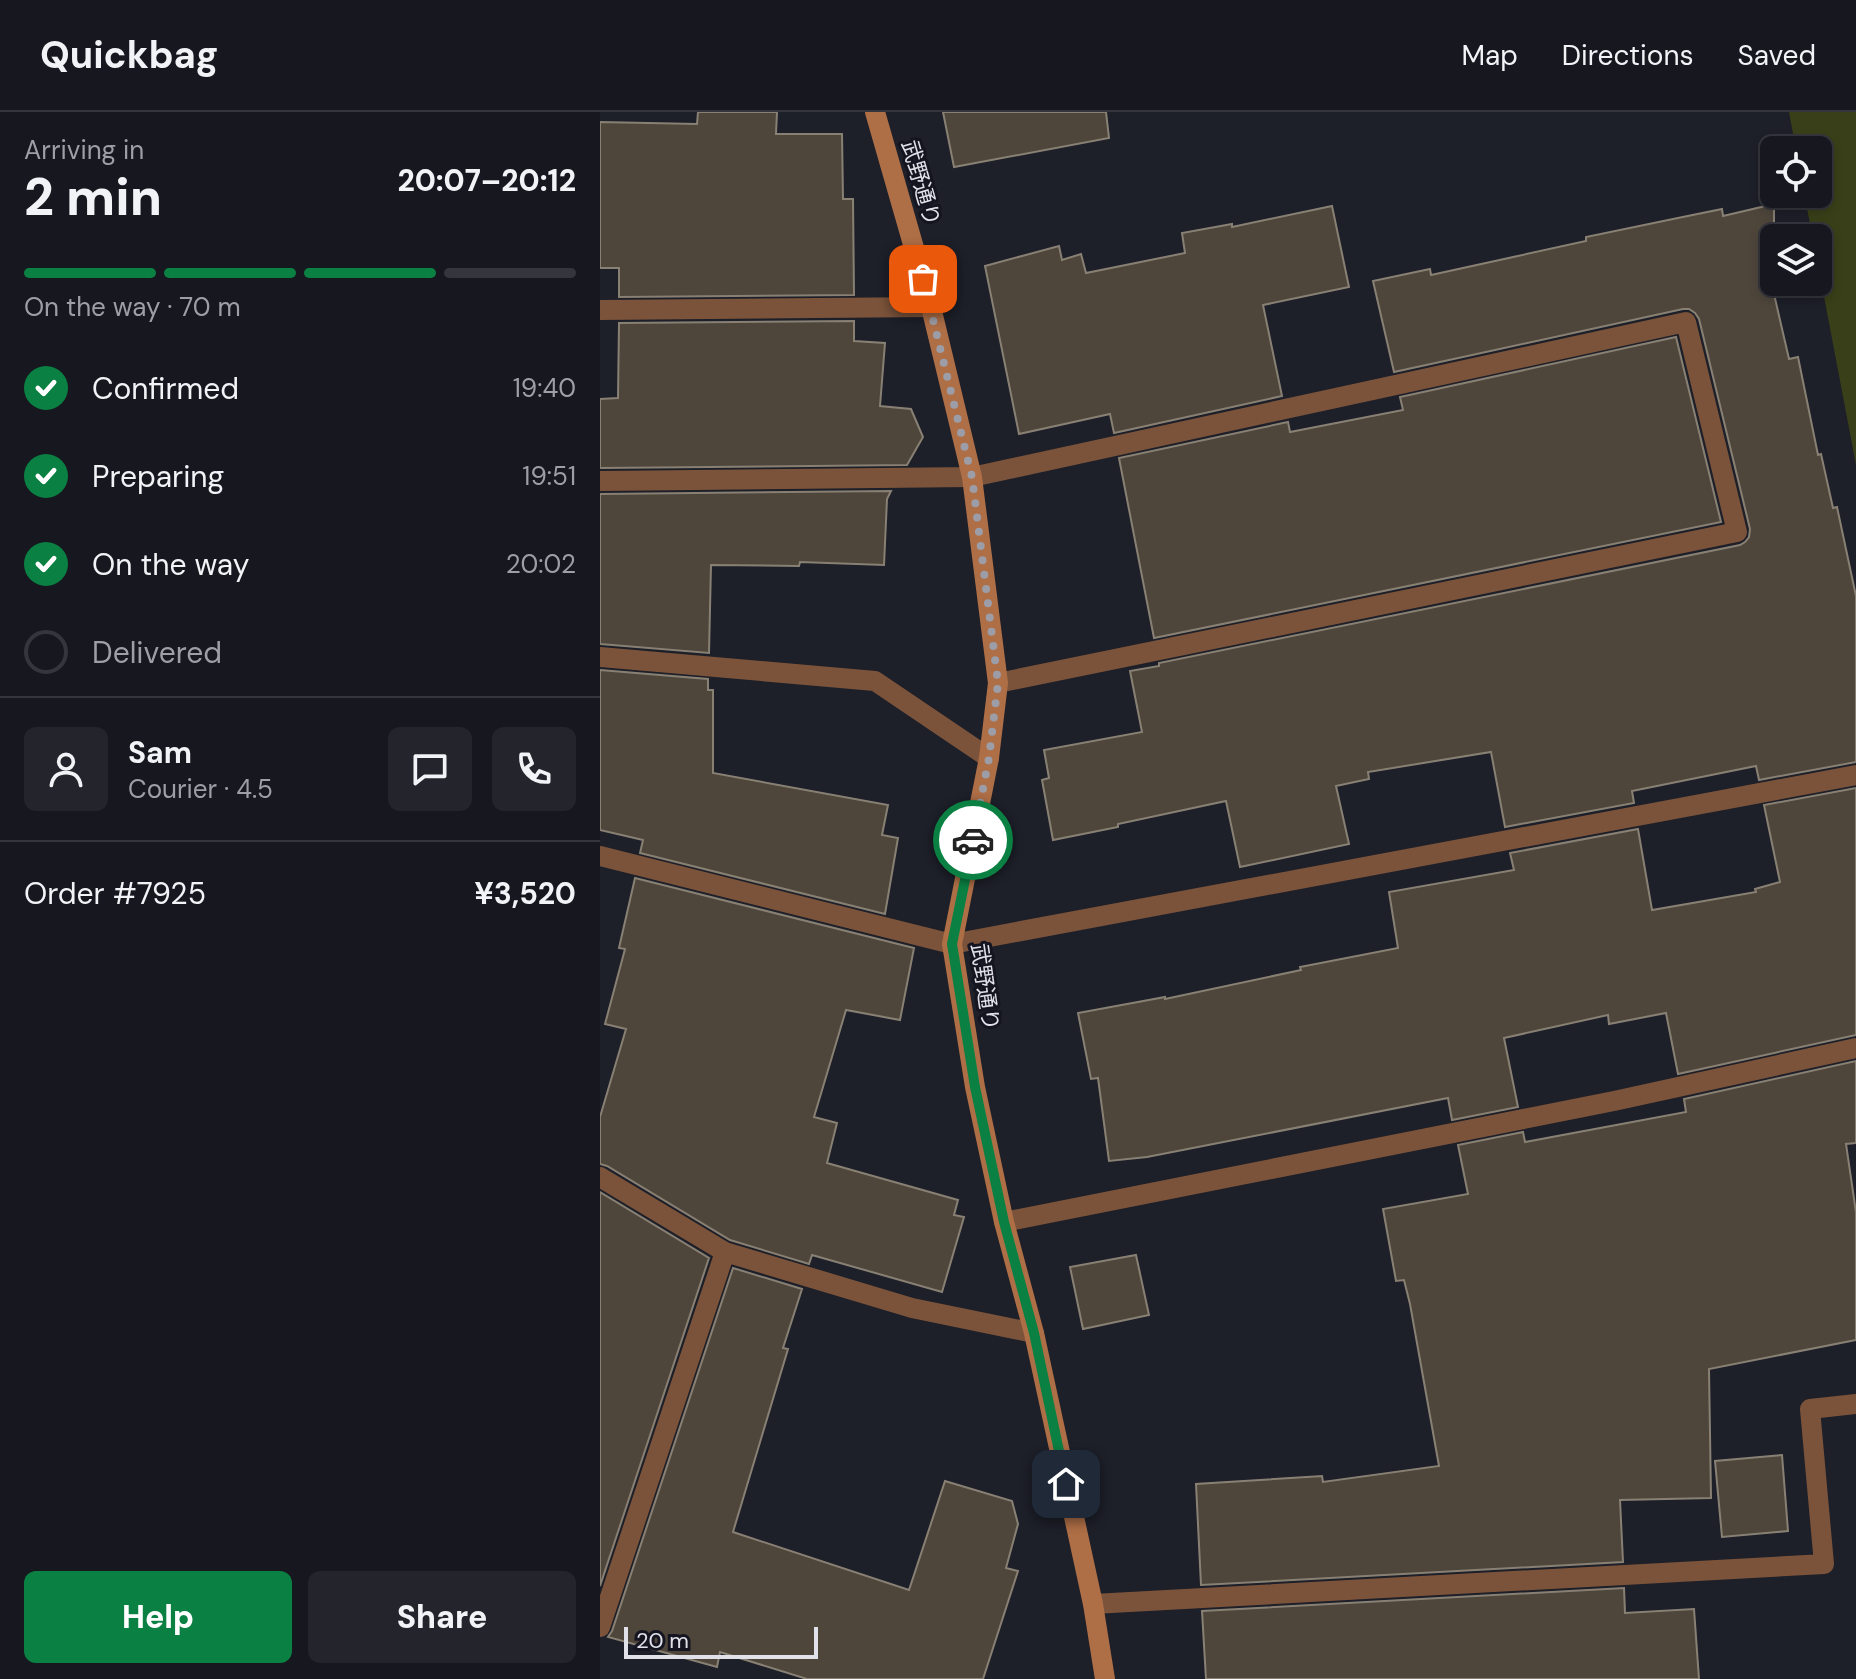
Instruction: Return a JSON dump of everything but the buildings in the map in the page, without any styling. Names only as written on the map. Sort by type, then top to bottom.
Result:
[{"type":"street","name":"武野通り","points":[[875,112],[931,307],[972,477],[998,683],[989,758],[952,944],[975,1087],[1004,1222],[1034,1333],[1093,1604],[1105,1679]]},
{"type":"street","points":[[600,310],[931,307]]},
{"type":"street","points":[[600,481],[972,477],[1686,322],[1737,532],[998,683]]},
{"type":"street","points":[[600,657],[875,681],[989,758]]},
{"type":"street","points":[[600,856],[952,944],[1856,775]]},
{"type":"street","points":[[1004,1222],[1614,1101],[1856,1048]]},
{"type":"street","points":[[600,1177],[725,1252],[912,1308],[1034,1333]]},
{"type":"street","points":[[600,1627],[725,1252]]},
{"type":"street","points":[[1093,1604],[1824,1564],[1810,1409],[1856,1404]]},
{"type":"green space","points":[[1789,112],[1856,112],[1856,465],[1824,296],[1832,296],[1832,224],[1810,224],[1807,208],[1832,208],[1832,136],[1793,136]]},
{"type":"way so far","points":[[923,279],[972,477],[998,683],[989,758],[973,840]]},
{"type":"route","points":[[973,840],[952,944],[975,1087],[1004,1222],[1034,1333],[1066,1484]]}]
